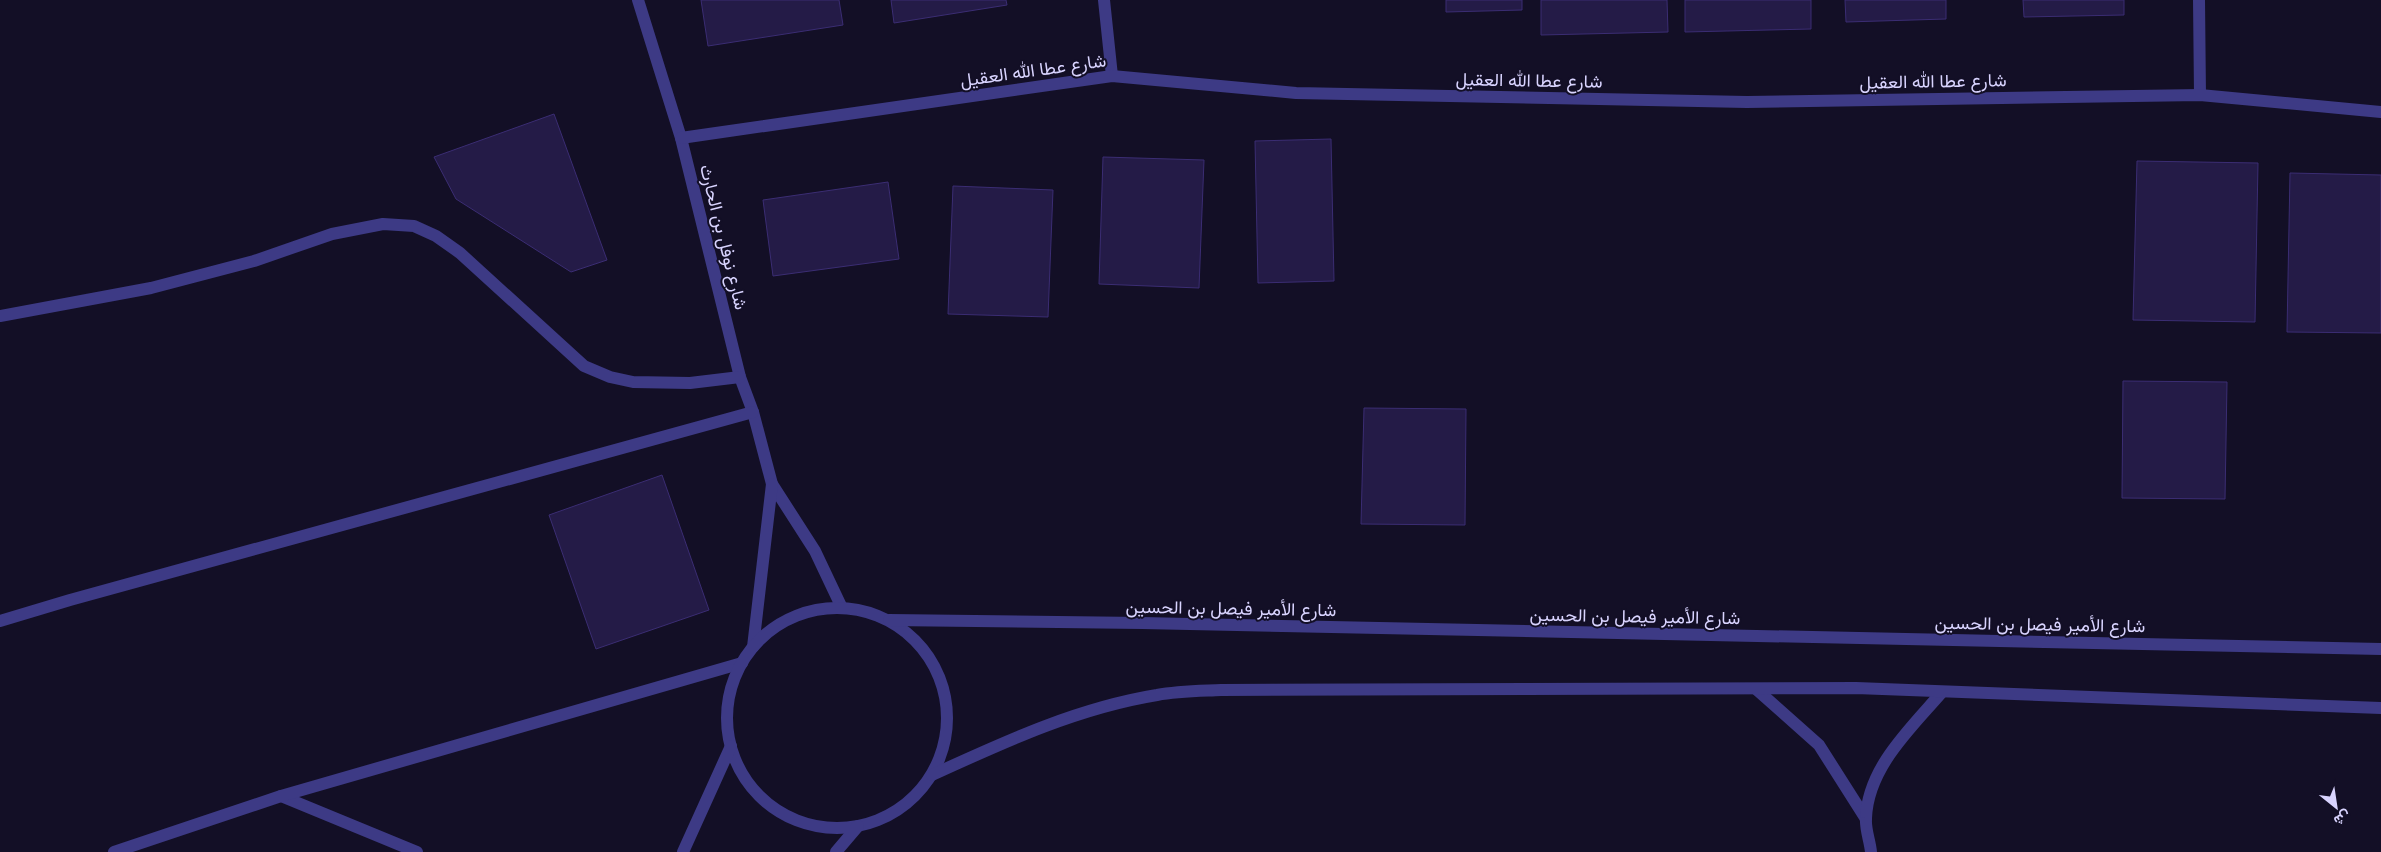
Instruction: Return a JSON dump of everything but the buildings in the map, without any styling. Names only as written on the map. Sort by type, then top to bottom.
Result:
[{"type":"street","name":"شارع نوفل بن الحارث","points":[[638,0],[681,138],[740,376],[753,412],[772,484],[815,551],[842,608]]},
{"type":"street","points":[[1104,0],[1112,76]]},
{"type":"street","points":[[2199,0],[2200,95]]},
{"type":"street","name":"شارع عطا الله العقيل","points":[[681,138],[1112,76],[1296,93],[1738,102],[2200,95],[2381,112]]},
{"type":"street","points":[[0,316],[151,288],[254,261],[332,234],[383,224],[414,226],[436,236],[460,253],[584,366],[610,378],[633,382],[690,383],[740,376]]},
{"type":"street","points":[[0,621],[70,600],[753,412]]},
{"type":"street","name":"شارع نوفل بن الحارث","points":[[753,647],[772,484]]},
{"type":"street","points":[[842,608],[866,612],[889,620],[914,638],[932,661],[944,688],[947,725],[944,748],[932,775],[912,798],[887,816],[858,826],[834,828],[811,825],[789,817],[769,804],[752,788],[739,768],[730,746],[727,725],[728,703],[733,682],[742,662],[753,647],[771,630],[793,617],[817,610],[842,608]]},
{"type":"street","name":"شارع الأمير فيصل بن الحسين","points":[[889,620],[2381,649]]},
{"type":"street","points":[[114,852],[281,796],[742,662]]},
{"type":"street","points":[[932,775],[1023,734],[1090,710],[1157,695],[1221,690],[1856,688],[2381,708]]},
{"type":"street","points":[[1756,689],[1819,745],[1866,819]]},
{"type":"street","points":[[1872,852],[1866,819],[1871,791],[1878,772],[1890,753],[1942,692]]},
{"type":"street","points":[[683,852],[730,746]]},
{"type":"street","points":[[281,796],[417,852]]},
{"type":"street","points":[[836,852],[858,826]]}]
